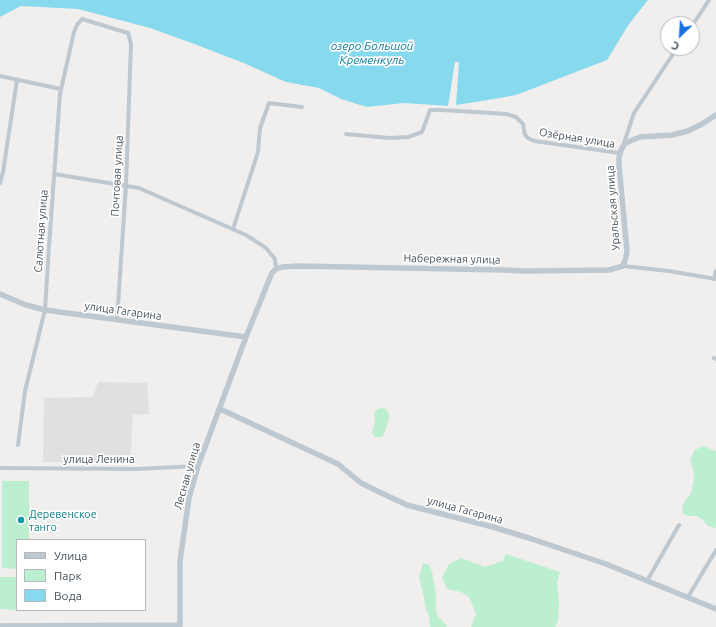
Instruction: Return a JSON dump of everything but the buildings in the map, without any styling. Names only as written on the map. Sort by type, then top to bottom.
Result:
[{"type":"street","points":[[699,16],[709,0]]},
{"type":"street","name":"Салютная улица","points":[[18,445],[25,391],[45,310],[60,94],[74,32],[82,19],[128,33]]},
{"type":"street","name":"Почтовая улица","points":[[117,320],[126,185],[131,44],[128,33]]},
{"type":"street","name":"Уральская улица","points":[[624,264],[627,251],[619,165],[621,152],[634,113],[673,56]]},
{"type":"street","points":[[0,76],[61,89]]},
{"type":"street","points":[[0,183],[17,80]]},
{"type":"street","points":[[233,229],[258,152],[260,128],[269,103],[302,107]]},
{"type":"street","name":"Озёрная улица","points":[[346,134],[389,138],[408,137],[422,132],[430,110],[492,113],[506,114],[516,117],[523,124],[525,135],[534,141],[621,152]]},
{"type":"street","points":[[621,152],[625,144],[630,141],[640,138],[672,135],[688,131],[716,115]]},
{"type":"street","points":[[54,174],[139,188],[246,235],[266,248],[275,259],[276,269],[272,273],[246,337]]},
{"type":"street","points":[[624,264],[715,279],[716,271]]},
{"type":"street","name":"Набережная улица","points":[[276,269],[298,266],[526,271],[609,270],[624,264]]},
{"type":"street","name":"улица Гагарина","points":[[0,294],[26,305],[45,310],[246,337]]},
{"type":"street","name":"Лесная улица","points":[[180,626],[180,561],[189,498],[198,466],[246,337]]},
{"type":"street","name":"улица Гагарина","points":[[220,409],[338,464],[361,483],[407,505],[493,527],[532,539],[606,564],[716,609]]},
{"type":"street","name":"улица Ленина","points":[[0,468],[136,469],[198,466]]},
{"type":"street","points":[[647,581],[679,525]]},
{"type":"street","points":[[688,597],[716,550]]},
{"type":"street","points":[[0,626],[180,626]]},
{"type":"shaded area","points":[[98,382],[147,383],[149,414],[133,415],[130,463],[43,462],[44,398],[93,397]]},
{"type":"green space","points":[[381,408],[386,409],[389,414],[389,418],[383,436],[375,437],[372,434],[375,420],[374,413],[376,410]]},
{"type":"green space","points":[[703,446],[716,451],[716,528],[708,526],[702,519],[696,516],[683,514],[682,507],[691,493],[694,479],[690,459],[695,450]]},
{"type":"green space","points":[[2,481],[29,481],[29,539],[16,539],[16,569],[2,568]]},
{"type":"green space","points":[[506,554],[560,572],[557,583],[559,603],[558,621],[555,627],[471,627],[476,614],[471,601],[468,596],[461,592],[447,589],[442,577],[449,564],[461,558],[485,567],[503,561]]},
{"type":"green space","points":[[423,563],[429,565],[432,571],[437,615],[447,627],[430,627],[430,617],[426,610],[419,577]]},
{"type":"green space","points":[[16,577],[16,610],[0,609],[0,578]]},
{"type":"water","name":"озеро Большой Кременкуль","points":[[0,0],[648,0],[629,24],[607,60],[516,95],[456,105],[459,62],[455,62],[448,106],[404,103],[367,107],[341,99],[319,88],[286,82],[246,64],[150,28],[78,9],[21,6],[0,17]]},
{"type":"place","name":"Деревенское танго","points":[[21,520]]}]
